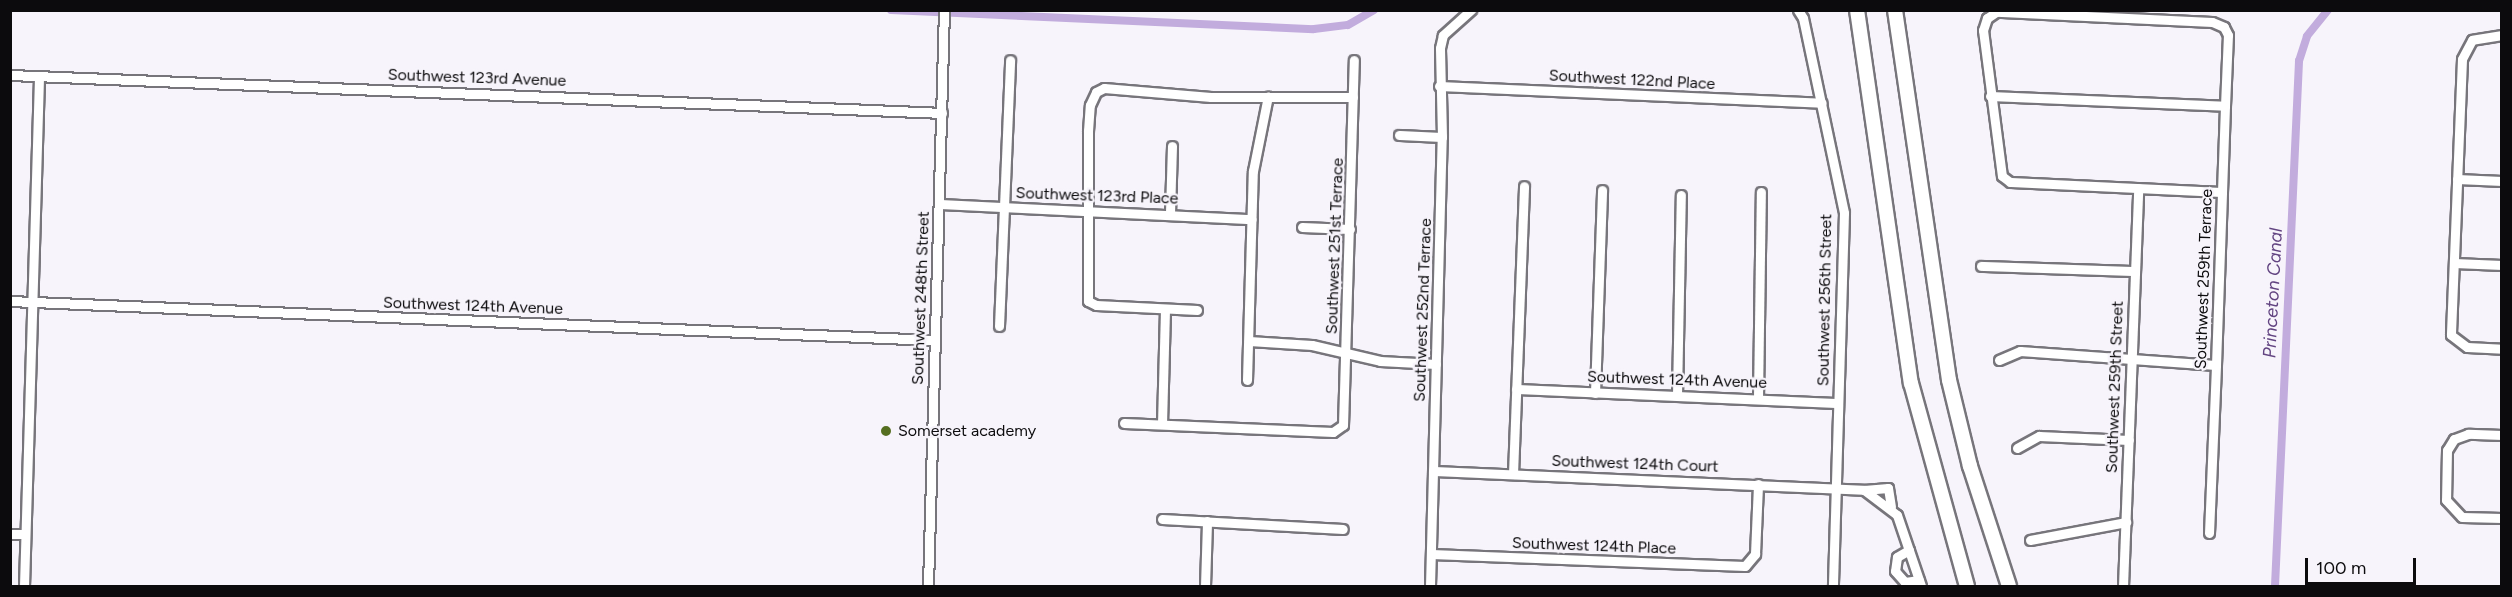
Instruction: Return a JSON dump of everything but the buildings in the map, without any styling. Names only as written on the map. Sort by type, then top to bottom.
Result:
[{"type":"highway","points":[[1857,10],[1911,383],[1967,586]]},
{"type":"highway","points":[[1895,10],[1949,380],[1970,466],[2009,586]]},
{"type":"street","name":"Southwest 248th Street","points":[[928,586],[944,10]]},
{"type":"street","name":"Southwest 252nd Terrace","points":[[1430,586],[1443,35],[1471,10]]},
{"type":"street","name":"Southwest 259th Terrace","points":[[1990,96],[1983,30],[1987,18],[1996,12],[2212,22],[2224,27],[2225,106],[2209,532]]},
{"type":"street","name":"Southwest 256th Street","points":[[1801,14],[1844,213],[1833,586]]},
{"type":"street","points":[[2502,35],[2472,40],[2466,49],[2457,178],[2451,335],[2457,342],[2467,347],[2502,349]]},
{"type":"street","points":[[999,326],[1010,60]]},
{"type":"street","name":"Southwest 251st Terrace","points":[[1162,424],[1338,430],[1345,419],[1354,60]]},
{"type":"street","name":"Southwest 123rd Avenue","points":[[10,75],[942,113]]},
{"type":"street","points":[[24,586],[39,77]]},
{"type":"street","name":"Southwest 122nd Place","points":[[1440,86],[1822,103]]},
{"type":"street","points":[[1197,310],[1096,305],[1088,301],[1086,213],[1090,105],[1096,92],[1104,88],[1211,97],[1353,97]]},
{"type":"street","points":[[1247,380],[1253,171],[1268,96]]},
{"type":"street","points":[[2222,192],[2010,182],[2002,176],[1990,96],[2225,106]]},
{"type":"street","points":[[1399,135],[1442,137]]},
{"type":"street","points":[[1170,213],[1172,146]]},
{"type":"street","points":[[2457,178],[2502,181]]},
{"type":"street","points":[[1513,474],[1524,186]]},
{"type":"street","name":"Southwest 259th Street","points":[[2124,586],[2138,188]]},
{"type":"street","points":[[1595,393],[1602,190]]},
{"type":"street","points":[[1758,398],[1761,192]]},
{"type":"street","points":[[1677,395],[1681,195]]},
{"type":"street","name":"Southwest 123rd Place","points":[[940,204],[1086,213],[1170,213],[1252,219]]},
{"type":"street","points":[[1302,227],[1350,229]]},
{"type":"street","points":[[2454,263],[2502,265]]},
{"type":"street","points":[[1981,266],[2135,271]]},
{"type":"street","name":"Southwest 124th Avenue","points":[[10,301],[934,340]]},
{"type":"street","points":[[1124,423],[1162,424],[1164,309]]},
{"type":"street","points":[[1249,341],[1312,345],[1380,362],[1436,364]]},
{"type":"street","points":[[1999,360],[2020,351],[2131,361],[2216,365]]},
{"type":"street","name":"Southwest 124th Avenue","points":[[1516,389],[1838,403]]},
{"type":"street","points":[[2502,435],[2468,434],[2454,439],[2447,450],[2446,500],[2451,510],[2462,517],[2502,518]]},
{"type":"street","points":[[2017,448],[2039,436],[2128,440]]},
{"type":"street","name":"Southwest 124th Court","points":[[1433,471],[1864,490],[1891,507],[1910,550]]},
{"type":"street","name":"Southwest 124th Place","points":[[1431,554],[1736,567],[1754,559],[1758,484]]},
{"type":"street","points":[[1162,519],[1342,529]]},
{"type":"street","points":[[1205,586],[1207,521]]},
{"type":"street","points":[[2030,540],[2126,522]]},
{"type":"street","points":[[10,534],[25,534]]},
{"type":"street","points":[[1910,550],[1920,583],[1905,582],[1895,571],[1897,557],[1910,550]]},
{"type":"waterway","name":"Princeton Canal","points":[[891,10],[1314,29],[1348,25],[1374,10]]},
{"type":"waterway","name":"Princeton Canal","points":[[2275,586],[2299,61],[2307,36],[2328,10]]},
{"type":"place","name":"Somerset academy","points":[[886,431]]}]
